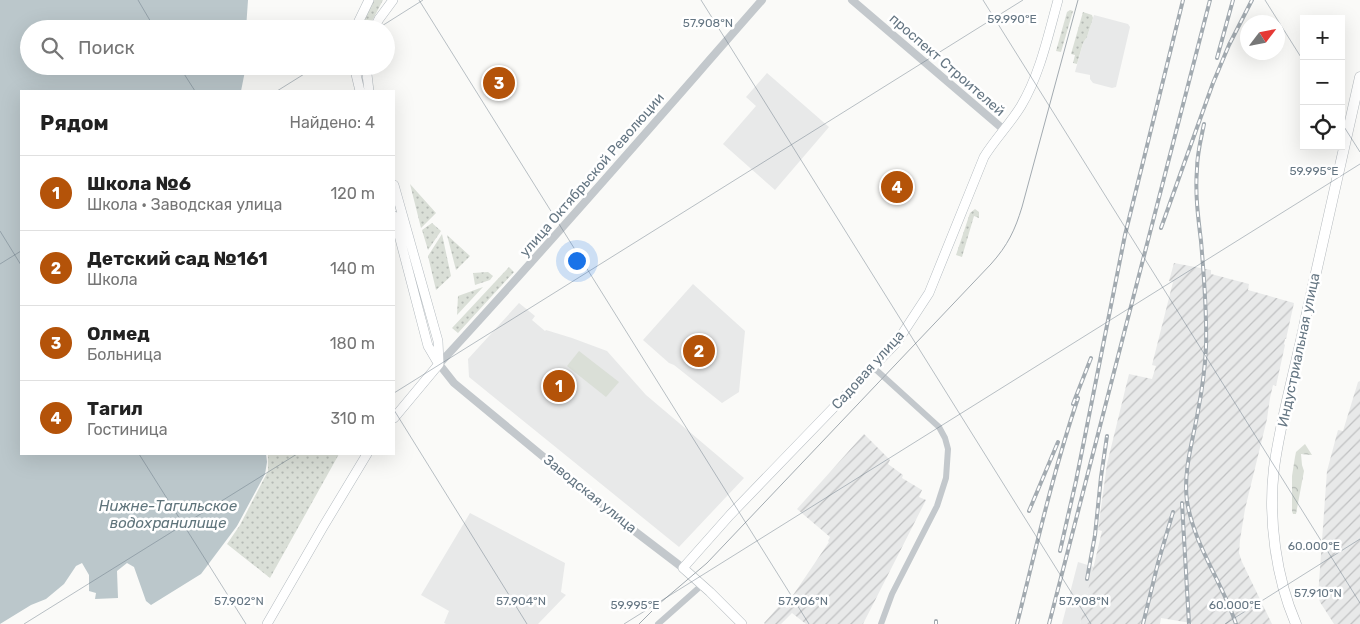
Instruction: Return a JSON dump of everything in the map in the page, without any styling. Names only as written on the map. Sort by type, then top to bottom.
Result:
[{"type":"main road","points":[[359,20],[369,0]]},
{"type":"main road","points":[[378,20],[386,4],[393,0]]},
{"type":"main road","name":"Садовая улица","points":[[683,568],[730,515],[897,342],[929,293],[984,157],[1020,106],[1037,73],[1058,0]]},
{"type":"main road","points":[[356,75],[360,90]]},
{"type":"main road","points":[[367,75],[369,90]]},
{"type":"main road","name":"Индустриальная улица","points":[[1296,624],[1284,592],[1277,554],[1272,513],[1274,470],[1287,399],[1360,77]]},
{"type":"main road","points":[[395,189],[438,341],[439,364],[395,417]]},
{"type":"main road","name":"Заводская улица","points":[[395,220],[428,346],[439,364]]},
{"type":"main road","points":[[267,624],[366,455]]},
{"type":"main road","name":"Заводская улица","points":[[683,568],[742,624]]},
{"type":"street","name":"улица Октябрьской Революции","points":[[439,364],[574,216],[762,0]]},
{"type":"street","name":"проспект Строителей","points":[[852,0],[1003,129]]},
{"type":"street","name":"Заводская улица","points":[[439,364],[454,383],[620,520],[683,568]]},
{"type":"street","points":[[872,367],[939,427],[948,449],[946,478],[937,506],[892,594],[881,624]]},
{"type":"street","points":[[658,624],[702,585]]},
{"type":"shaded area","points":[[1094,15],[1128,24],[1130,27],[1116,87],[1112,88],[1093,83],[1090,75],[1075,72],[1083,43],[1087,37]]},
{"type":"shaded area","points":[[767,73],[829,127],[775,190],[723,144],[756,106],[746,97]]},
{"type":"shaded area","points":[[1174,263],[1211,270],[1211,274],[1249,284],[1248,290],[1294,303],[1276,386],[1273,385],[1267,419],[1245,509],[1239,553],[1272,624],[1192,624],[1161,618],[1160,624],[1080,624],[1102,531],[1098,530],[1107,464],[1129,374],[1152,379],[1156,366],[1152,365],[1173,282],[1169,281]]},
{"type":"shaded area","points":[[693,284],[745,331],[739,392],[722,403],[669,363],[643,340]]},
{"type":"shaded area","points":[[519,303],[535,316],[532,320],[545,331],[572,338],[607,351],[646,395],[744,478],[679,547],[469,377],[468,359]]},
{"type":"shaded area","points":[[1360,381],[1360,624],[1334,624],[1318,596],[1327,471],[1338,430],[1343,431],[1358,382]]},
{"type":"shaded area","points":[[864,434],[890,460],[888,464],[903,475],[902,478],[922,490],[919,497],[926,500],[863,624],[806,624],[792,613],[781,624],[765,624],[781,604],[785,607],[829,542],[830,537],[797,509]]},
{"type":"shaded area","points":[[470,513],[565,563],[561,592],[566,595],[538,624],[446,624],[444,623],[449,611],[421,595]]},
{"type":"shaded area","points":[[1078,562],[1094,567],[1080,624],[1062,624]]},
{"type":"green space","points":[[374,0],[383,0],[373,20],[363,20]]},
{"type":"green space","points":[[1073,11],[1061,52],[1056,51],[1067,12]]},
{"type":"green space","points":[[1083,12],[1092,15],[1093,18],[1077,64],[1073,63],[1075,55],[1071,54]]},
{"type":"green space","points":[[410,184],[436,213],[421,228]]},
{"type":"green space","points":[[975,209],[979,212],[979,218],[974,216],[962,257],[956,255],[970,213]]},
{"type":"green space","points":[[432,223],[441,231],[428,250],[422,230]]},
{"type":"green space","points":[[442,234],[451,276],[436,290],[428,256]]},
{"type":"green space","points":[[447,235],[470,256],[456,270]]},
{"type":"green space","points":[[509,267],[514,272],[458,333],[452,328]]},
{"type":"green space","points":[[488,272],[493,276],[490,280],[475,285],[473,273]]},
{"type":"green space","points":[[483,287],[457,315],[458,296]]},
{"type":"green space","points":[[579,351],[619,382],[606,397],[567,366]]},
{"type":"green space","points":[[1305,444],[1312,455],[1301,454],[1304,471],[1296,514],[1293,514],[1292,476],[1295,457],[1296,452]]},
{"type":"green space","points":[[268,455],[338,455],[270,578],[227,544],[240,525],[268,471]]},
{"type":"water","name":"Нижне-Тагильское водохранилище","points":[[0,0],[248,0],[247,20],[20,20],[20,75],[244,75],[241,90],[20,90],[20,455],[266,455],[267,462],[265,474],[237,526],[201,574],[151,605],[146,601],[134,567],[127,563],[117,571],[118,598],[95,599],[96,593],[89,591],[89,575],[82,563],[76,566],[64,584],[46,599],[31,605],[0,624]]},
{"type":"tram line","points":[[639,624],[660,603],[707,563],[991,264],[1002,250],[1014,230],[1022,207],[1078,0]]},
{"type":"railway","points":[[1060,551],[1076,481],[1125,235],[1183,0]]},
{"type":"railway","points":[[1049,624],[1210,0]]},
{"type":"railway","points":[[1217,58],[1233,0]]},
{"type":"railway","points":[[1161,228],[1213,83],[1229,45],[1252,0]]},
{"type":"railway","points":[[1204,124],[1199,147],[1196,187],[1205,294],[1206,347],[1202,387],[1187,467],[1186,490],[1187,501],[1196,533],[1236,624]]},
{"type":"railway","points":[[1073,404],[1091,358]]},
{"type":"railway","points":[[1017,624],[1053,482],[1078,398]]},
{"type":"railway","points":[[1087,579],[1095,535],[1107,436]]},
{"type":"railway","points":[[1029,511],[1058,442]]},
{"type":"railway","points":[[1182,503],[1189,624]]},
{"type":"railway","points":[[1143,624],[1173,512]]},
{"type":"place","name":"Олмед","points":[[499,83]]},
{"type":"place","name":"Тагил","points":[[897,187]]},
{"type":"place","name":"Детский сад №161","points":[[699,351]]},
{"type":"place","name":"Школа №6","points":[[559,386]]}]
